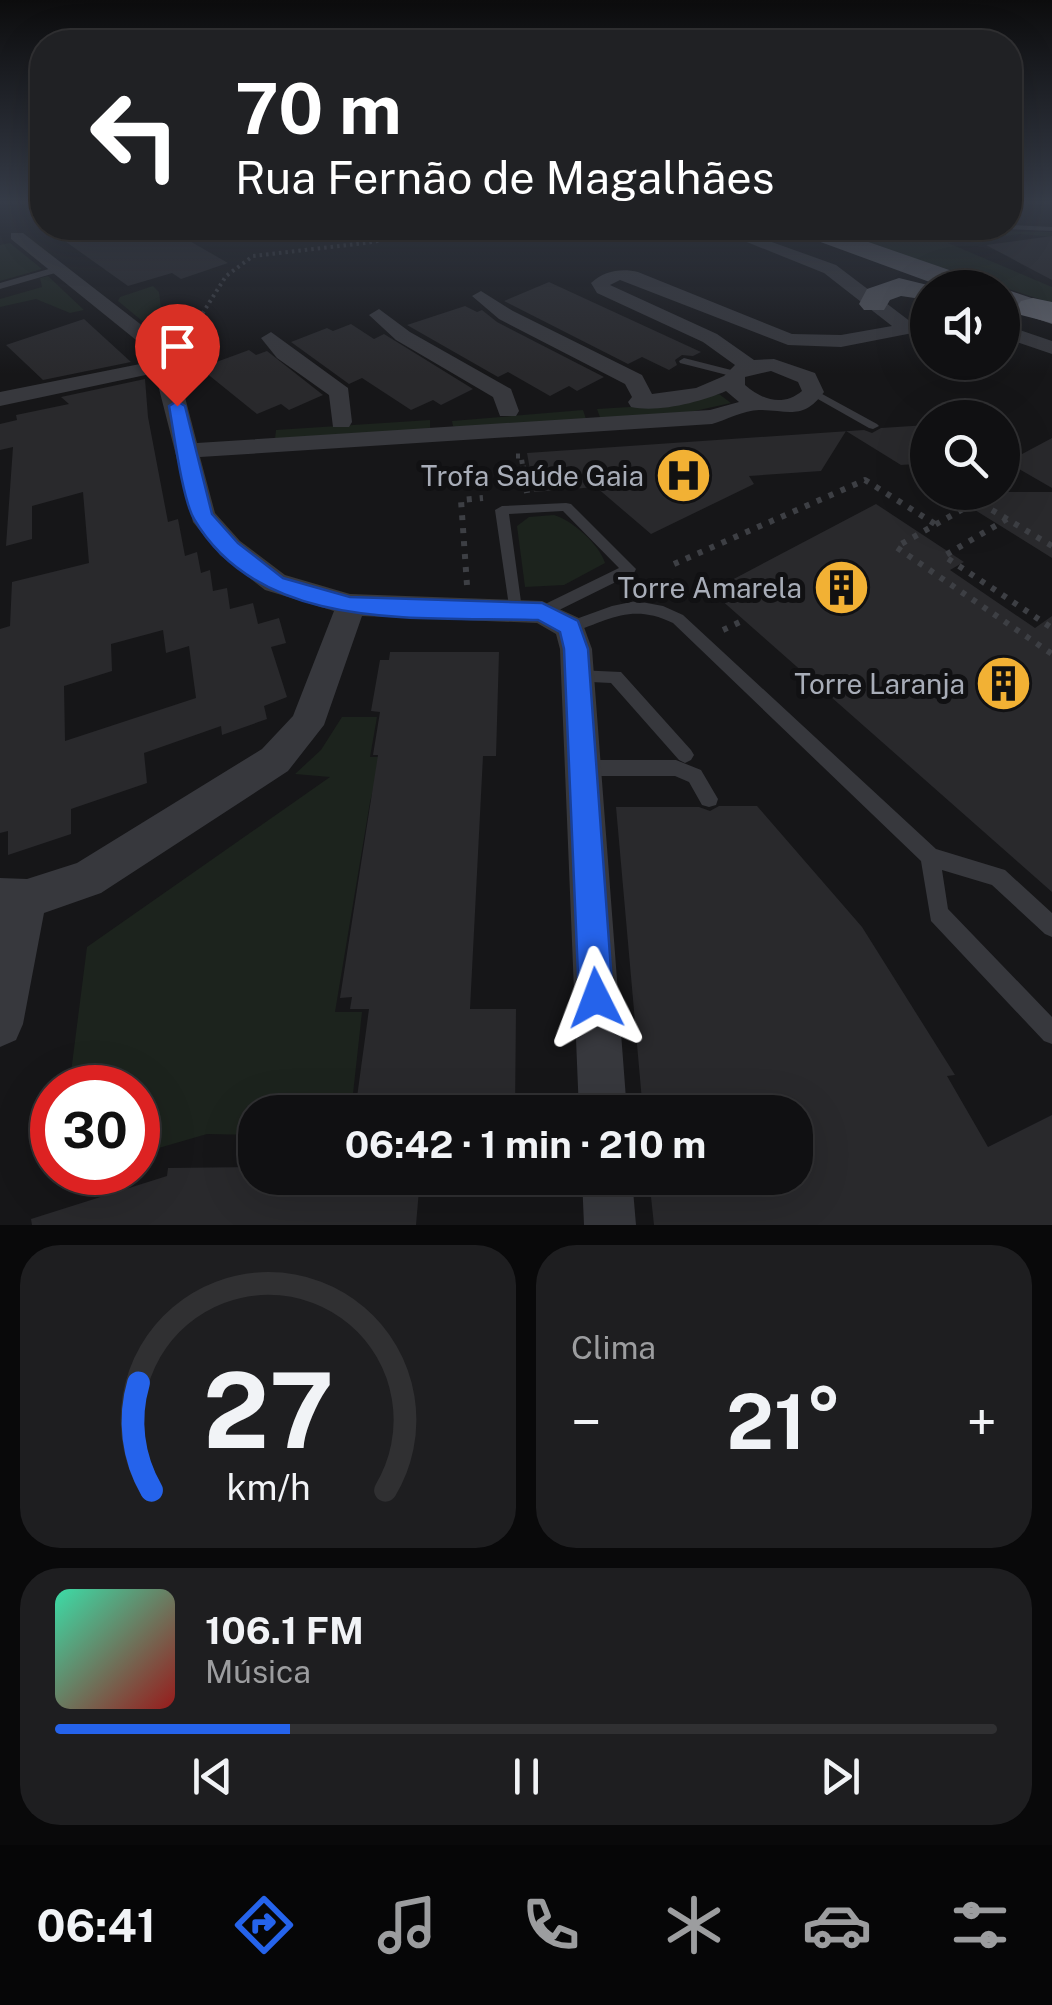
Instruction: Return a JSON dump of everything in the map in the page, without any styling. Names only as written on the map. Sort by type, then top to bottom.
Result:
[{"type":"main road","points":[[860,259],[910,277]]},
{"type":"main road","points":[[892,259],[923,270]]},
{"type":"main road","points":[[830,269],[910,288]]},
{"type":"main road","points":[[874,304],[877,295],[910,290]]},
{"type":"street","points":[[46,259],[150,341],[170,382],[202,516],[230,548],[275,584],[350,605],[543,616],[578,676],[602,1095]]},
{"type":"street","points":[[804,259],[830,269],[874,304],[910,322]]},
{"type":"street","points":[[758,403],[739,393],[739,373],[710,338],[604,289],[600,283],[618,275],[632,276],[788,339],[812,344],[837,343],[910,327]]},
{"type":"street","points":[[481,296],[506,314],[634,380],[646,402]]},
{"type":"street","points":[[379,315],[402,336],[502,394],[508,411]]},
{"type":"street","points":[[1020,336],[1052,348]]},
{"type":"street","points":[[272,338],[284,354],[340,394],[341,422]]},
{"type":"street","points":[[0,399],[157,358]]},
{"type":"street","points":[[186,441],[341,422],[444,425],[508,411],[646,402],[701,394],[739,373],[774,365],[798,372],[814,392],[794,406],[758,403],[712,417],[444,425],[186,441]]},
{"type":"street","points":[[0,1024],[14,899],[87,879],[274,760],[307,726],[350,605]]},
{"type":"street","points":[[608,1195],[610,1225]]},
{"type":"lane","points":[[0,286],[59,269]]},
{"type":"lane","points":[[684,361],[739,373]]},
{"type":"lane","points":[[814,392],[873,426]]},
{"type":"lane","points":[[566,506],[629,568],[543,616],[502,510],[566,506]]},
{"type":"lane","points":[[543,616],[635,604],[657,606],[678,618],[930,857],[998,876],[1052,926]]},
{"type":"lane","points":[[578,676],[615,677],[685,755]]},
{"type":"lane","points":[[582,768],[676,768],[695,776],[709,799]]},
{"type":"lane","points":[[930,857],[938,914],[1052,1033]]},
{"type":"path","points":[[157,358],[182,342],[215,286],[235,263],[245,259]]},
{"type":"path","points":[[521,458],[528,496]]},
{"type":"path","points":[[674,564],[865,480],[935,524]]},
{"type":"path","points":[[1052,546],[976,500],[896,546],[1052,654]]},
{"type":"path","points":[[1006,519],[944,556],[1052,628]]},
{"type":"shaded area","points":[[0,259],[30,259],[42,269],[0,281]]},
{"type":"shaded area","points":[[916,259],[986,259],[1012,270],[949,270]]},
{"type":"shaded area","points":[[1020,273],[1052,287],[1052,303],[1020,293]]},
{"type":"shaded area","points":[[48,276],[84,310],[70,313],[36,299],[0,307],[0,299],[42,287],[40,278]]},
{"type":"shaded area","points":[[153,286],[159,292],[165,340],[118,301]]},
{"type":"shaded area","points":[[719,394],[731,403],[681,414],[601,420],[597,409],[678,404]]},
{"type":"shaded area","points":[[583,410],[586,419],[461,429],[453,426],[452,421]]},
{"type":"shaded area","points":[[430,420],[430,431],[275,439],[276,430]]},
{"type":"shaded area","points":[[554,515],[584,534],[605,563],[564,585],[525,587],[517,526],[529,517]]},
{"type":"shaded area","points":[[342,717],[377,717],[370,757],[381,757],[335,1012],[362,1012],[353,1095],[238,1095],[238,1135],[207,1134],[160,1148],[160,1065],[72,1065],[87,947],[330,777],[295,774],[321,750]]},
{"type":"building","points":[[90,259],[221,259],[228,263],[181,279],[172,273],[128,286]]},
{"type":"building","points":[[1013,259],[1052,259],[1052,280]]},
{"type":"building","points":[[549,282],[701,352],[682,355],[669,370],[642,357],[628,364],[504,301]]},
{"type":"building","points":[[465,306],[477,312],[482,310],[497,322],[604,377],[577,391],[569,386],[550,396],[508,372],[498,377],[407,325]]},
{"type":"building","points":[[84,319],[131,362],[43,380],[6,345]]},
{"type":"building","points":[[351,324],[374,339],[384,334],[473,389],[441,405],[433,400],[411,410],[362,378],[349,384],[291,342],[327,328],[333,331]]},
{"type":"building","points":[[249,350],[256,355],[267,351],[323,395],[289,410],[281,404],[257,414],[200,368]]},
{"type":"building","points":[[145,379],[148,417],[168,522],[178,519],[185,556],[197,552],[201,573],[210,570],[213,591],[227,588],[230,609],[253,603],[258,624],[279,618],[286,643],[271,647],[287,697],[264,706],[267,719],[222,735],[221,726],[144,753],[147,783],[71,809],[71,834],[8,855],[8,831],[0,833],[0,629],[10,626],[12,582],[89,563],[83,492],[32,506],[32,539],[6,546],[13,447],[0,450],[0,424],[17,420],[16,415],[69,404],[61,397]],"holes":[[[163,630],[166,653],[189,646],[196,698],[65,741],[64,686],[112,671],[111,644]]]},
{"type":"building","points":[[910,426],[910,464],[901,465],[846,431],[872,433],[881,428]]},
{"type":"building","points":[[846,431],[821,471],[749,476],[754,484],[651,534],[596,487],[534,492],[527,453]]},
{"type":"building","points":[[1052,438],[1052,488],[1020,470],[1020,455]]},
{"type":"building","points":[[1020,492],[1052,492],[1052,558],[975,510],[1020,510]]},
{"type":"building","points":[[876,504],[964,562],[950,570],[1035,628],[1052,616],[1052,892],[711,591]]},
{"type":"building","points":[[390,652],[499,652],[496,756],[483,756],[470,1009],[516,1009],[515,1095],[357,1095],[369,1009],[350,1009],[352,997],[340,998],[378,755],[373,755],[380,712],[371,711],[380,660],[389,660]]},
{"type":"building","points":[[719,806],[757,806],[862,927],[955,1075],[947,1076],[988,1147],[1052,1115],[1052,1225],[654,1225],[651,1195],[813,1195],[813,1095],[641,1095],[616,807],[699,807],[710,811]]},
{"type":"building","points":[[238,1167],[238,1195],[419,1195],[416,1225],[32,1225],[31,1219],[107,1195],[160,1195],[160,1178],[167,1176],[168,1168]]},
{"type":"place","name":"Trofa Saúde Gaia","points":[[683,476]]},
{"type":"place","name":"Torre Amarela","points":[[841,588]]},
{"type":"place","name":"Torre Laranja","points":[[1004,684]]},
{"type":"route","points":[[177,406],[202,516],[230,548],[275,584],[350,605],[516,608],[542,612],[570,627],[576,649],[596,998]]}]
